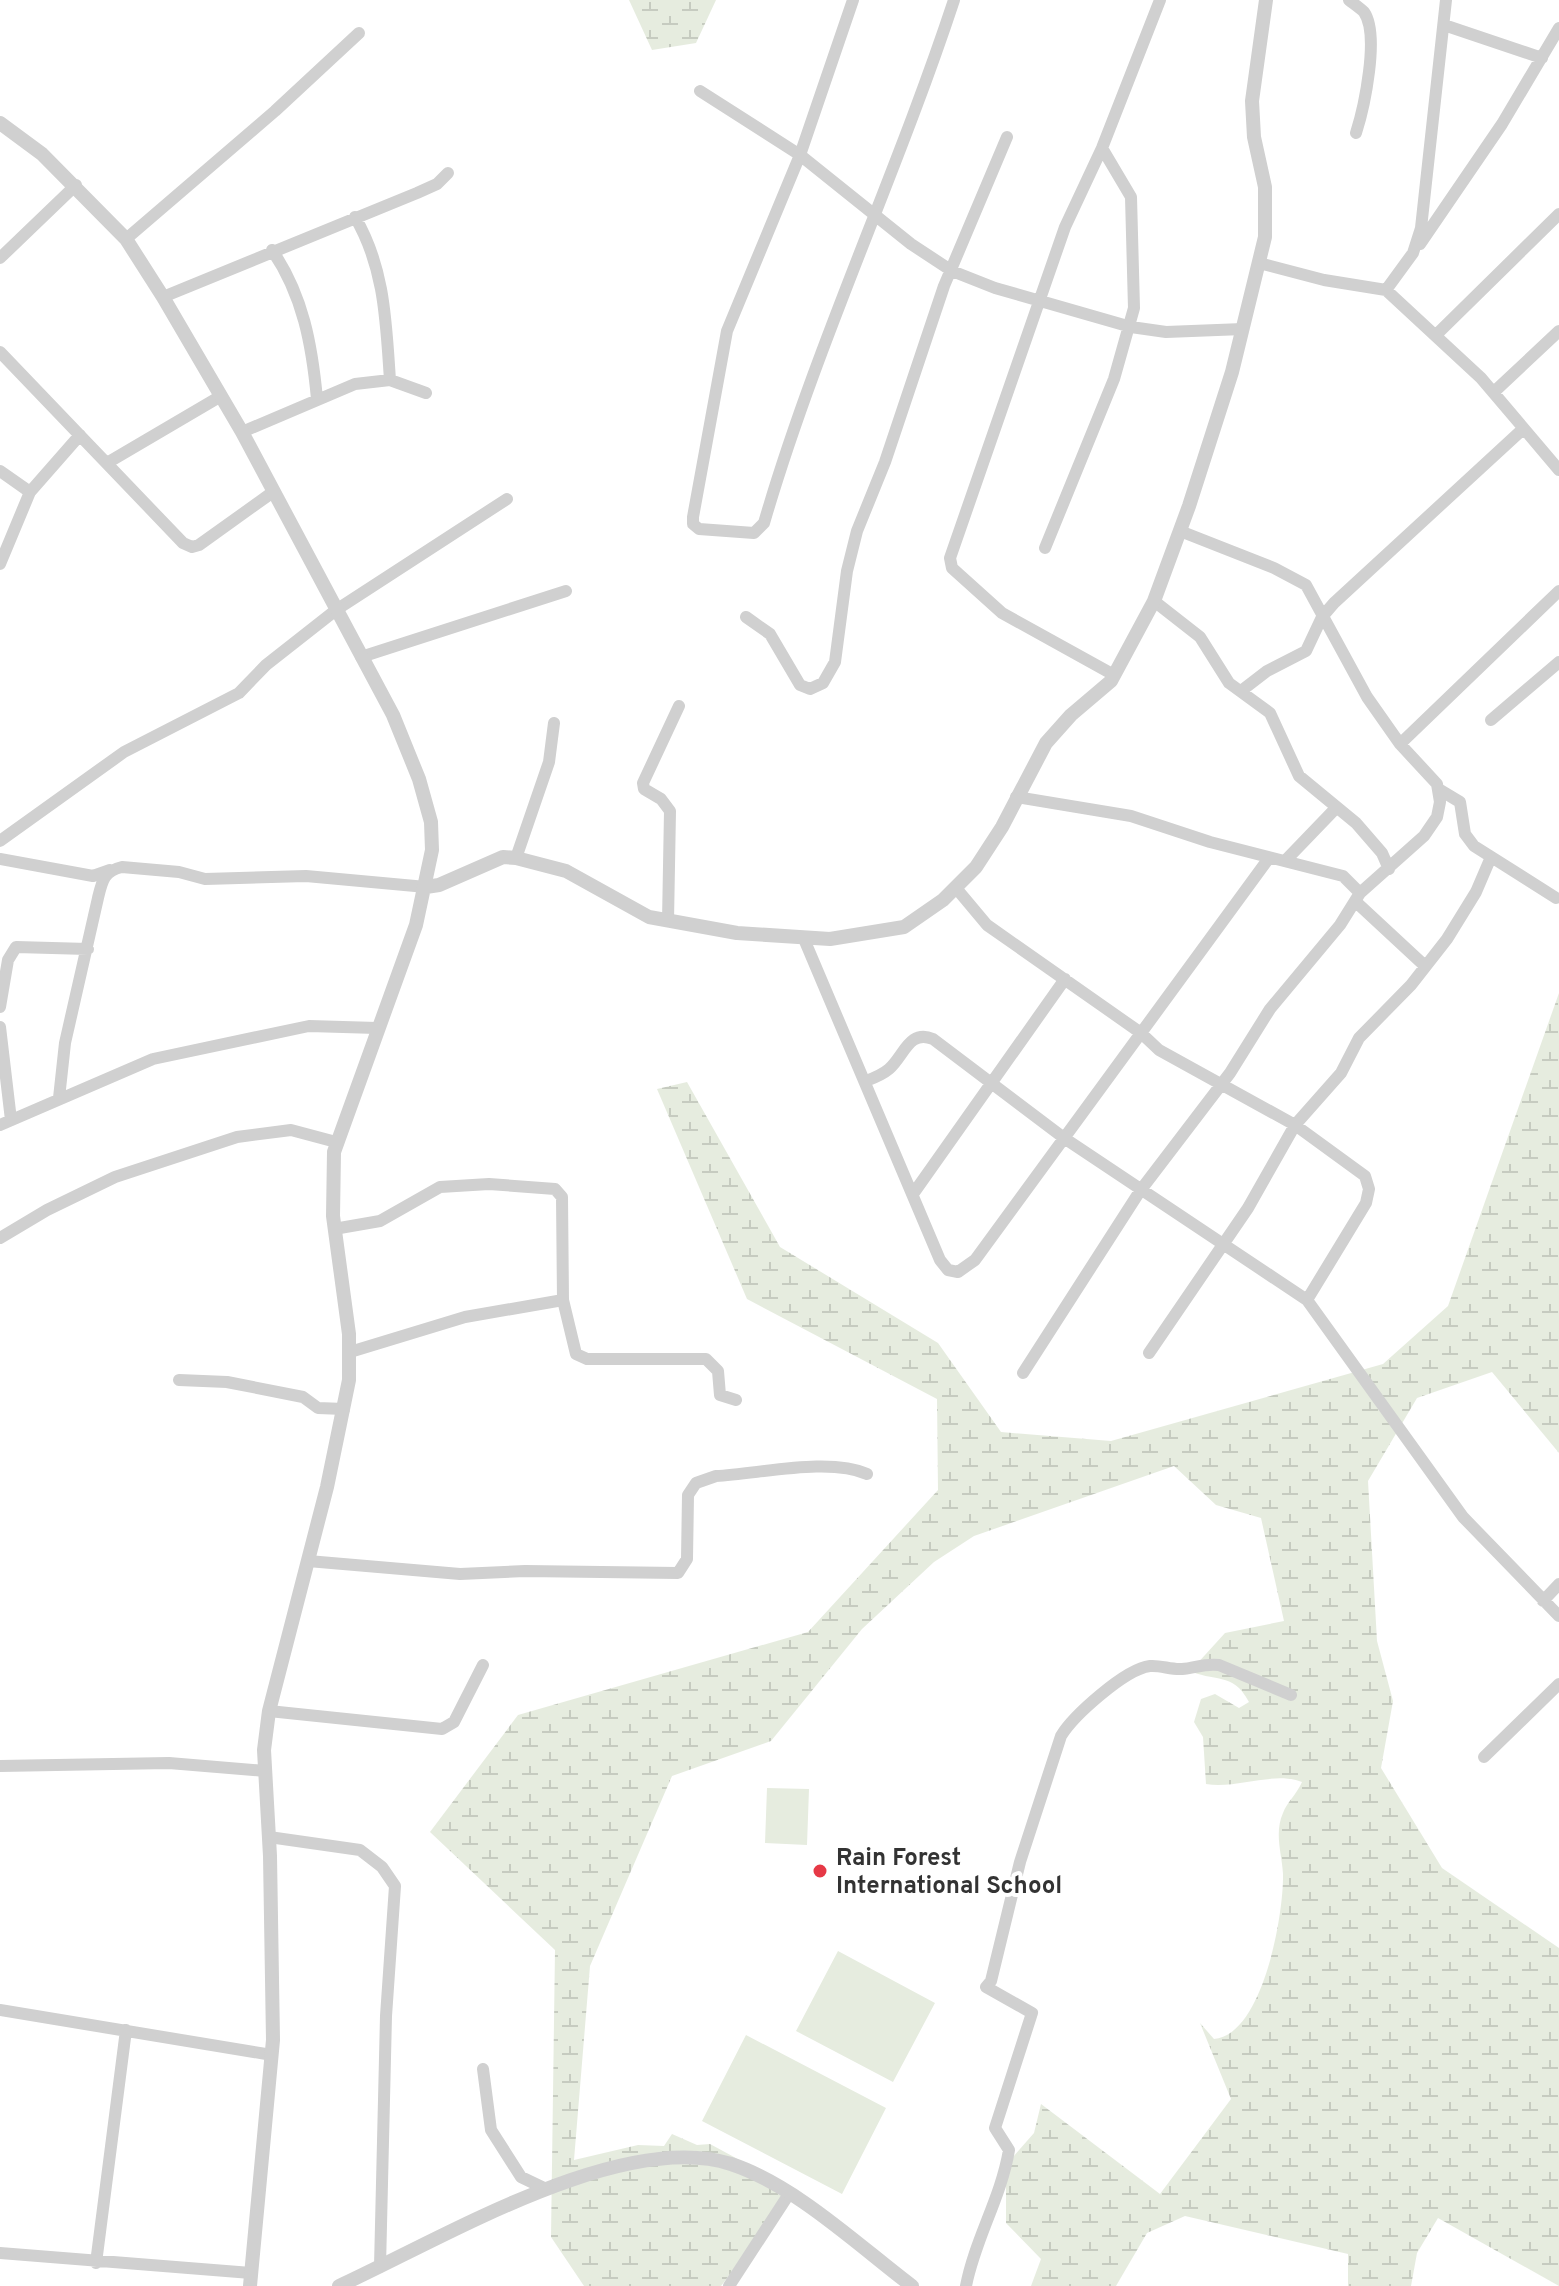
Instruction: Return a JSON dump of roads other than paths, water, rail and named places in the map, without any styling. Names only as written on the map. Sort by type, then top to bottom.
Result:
[{"type":"street","points":[[853,0],[800,155],[727,331],[700,468],[693,517],[696,527],[747,533],[756,532],[764,523],[813,376],[954,0]]},
{"type":"street","points":[[1114,675],[1002,613],[950,564],[1065,227],[1102,148],[1160,0]]},
{"type":"street","points":[[0,859],[93,876],[122,867],[226,881],[306,876],[426,887],[503,857],[566,871],[649,917],[668,921],[737,933],[804,939],[876,933],[904,927],[956,888],[976,867],[1046,743],[1114,675],[1154,601],[1180,531],[1243,329],[1259,263],[1266,200],[1254,137],[1252,101],[1266,0]]},
{"type":"street","points":[[1349,0],[1364,13],[1368,31],[1368,90],[1356,133]]},
{"type":"street","points":[[1413,253],[1421,228],[1446,0]]},
{"type":"street","points":[[1444,25],[1542,58]]},
{"type":"street","points":[[1386,290],[1453,200],[1559,28]]},
{"type":"street","points":[[126,239],[359,33]]},
{"type":"street","points":[[700,91],[800,155],[875,216],[952,271],[1040,302],[1131,327],[1166,332],[1243,329]]},
{"type":"street","points":[[0,123],[42,154],[76,185],[126,239],[163,297],[242,432],[393,715],[419,779],[431,822],[432,850],[416,925],[336,1142],[332,1173],[334,1229],[350,1352],[344,1409],[269,1711],[265,1771],[272,2055],[250,2279],[0,2253]]},
{"type":"street","points":[[746,617],[770,634],[805,688],[813,689],[823,683],[838,651],[843,597],[857,531],[952,271],[1007,137]]},
{"type":"street","points":[[1045,548],[1106,401],[1131,327],[1134,215],[1131,197],[1102,148]]},
{"type":"street","points":[[163,297],[437,184],[448,173]]},
{"type":"street","points":[[0,258],[76,185]]},
{"type":"street","points":[[1436,335],[1559,214]]},
{"type":"street","points":[[355,217],[370,243],[384,293],[390,380]]},
{"type":"street","points":[[272,250],[286,271],[304,314],[317,399]]},
{"type":"street","points":[[1259,263],[1324,280],[1386,290],[1495,391],[1559,470]]},
{"type":"street","points":[[1495,391],[1559,331]]},
{"type":"street","points":[[0,352],[183,543],[192,547],[273,492]]},
{"type":"street","points":[[242,432],[355,384],[390,380],[426,393]]},
{"type":"street","points":[[107,463],[221,396]]},
{"type":"street","points":[[1241,691],[1267,671],[1296,659],[1306,651],[1322,617],[1523,429]]},
{"type":"street","points":[[0,564],[30,492],[80,435]]},
{"type":"street","points":[[0,471],[30,492]]},
{"type":"street","points":[[0,841],[124,752],[239,693],[266,665],[336,610],[507,499]]},
{"type":"street","points":[[1180,531],[1295,577],[1312,592],[1322,617],[1367,697],[1400,744],[1440,790],[1460,802],[1468,840],[1556,898]]},
{"type":"street","points":[[361,657],[566,591]]},
{"type":"street","points":[[1400,744],[1559,591]]},
{"type":"street","points":[[1154,601],[1200,637],[1222,676],[1270,713],[1299,776],[1374,841],[1389,869]]},
{"type":"street","points":[[1491,720],[1559,662]]},
{"type":"street","points":[[668,921],[670,811],[661,799],[644,789],[643,783],[679,706]]},
{"type":"street","points":[[516,858],[549,762],[554,723]]},
{"type":"street","points":[[1023,1373],[1140,1191],[1270,1009],[1358,897],[1411,850],[1437,817],[1440,790]]},
{"type":"street","points":[[1016,797],[1131,816],[1269,858],[1343,876],[1358,897],[1425,966]]},
{"type":"street","points":[[1285,861],[1336,808]]},
{"type":"street","points":[[1149,1353],[1224,1245],[1295,1125],[1341,1073],[1359,1038],[1425,966],[1476,892],[1491,857]]},
{"type":"street","points":[[804,939],[940,1260],[948,1270],[958,1272],[975,1260],[1269,858]]},
{"type":"street","points":[[59,1098],[65,1043],[103,879],[110,870]]},
{"type":"street","points":[[956,888],[987,925],[1141,1033],[1159,1050],[1295,1125],[1365,1176],[1369,1189],[1366,1203],[1307,1300]]},
{"type":"street","points":[[0,1007],[8,960],[16,947],[88,949]]},
{"type":"street","points":[[913,1194],[1065,979]]},
{"type":"street","points":[[0,1027],[5,1123],[137,1064],[284,1030],[332,1025],[377,1028]]},
{"type":"street","points":[[866,1081],[887,1070],[911,1040],[922,1036],[933,1039],[1064,1138],[1307,1300],[1463,1517],[1559,1616]]},
{"type":"street","points":[[0,1238],[47,1210],[115,1177],[237,1137],[291,1130],[336,1142]]},
{"type":"street","points":[[334,1229],[380,1221],[440,1187],[547,1186],[562,1197],[563,1300],[573,1349],[580,1358],[706,1359],[718,1371],[720,1395],[736,1400]]},
{"type":"street","points":[[350,1352],[474,1315],[563,1300]]},
{"type":"street","points":[[179,1380],[227,1382],[303,1397],[318,1408],[344,1409]]},
{"type":"street","points":[[308,1561],[460,1574],[525,1571],[678,1573],[687,1559],[688,1495],[703,1480],[818,1468],[858,1470],[867,1474]]},
{"type":"street","points":[[1543,1601],[1559,1584]]},
{"type":"street","points":[[966,2286],[979,2239],[1001,2187],[1009,2150],[995,2128],[1032,2013],[986,1987],[991,1981],[1020,1862],[1061,1736],[1068,1725],[1126,1676],[1149,1666],[1174,1670],[1208,1663],[1219,1665],[1291,1695]]},
{"type":"street","points":[[269,1711],[442,1729],[454,1722],[483,1665]]},
{"type":"street","points":[[1484,1757],[1559,1684]]},
{"type":"street","points":[[0,1766],[169,1763],[265,1771]]},
{"type":"street","points":[[269,1837],[360,1850],[382,1867],[395,1886],[386,2016],[380,2267]]},
{"type":"street","points":[[0,2010],[126,2030],[195,2045],[272,2055]]},
{"type":"street","points":[[96,2263],[126,2030]]},
{"type":"street","points":[[483,2069],[486,2117],[491,2130],[521,2177],[546,2189]]},
{"type":"street","points":[[339,2286],[546,2189],[606,2167],[679,2156],[731,2164],[789,2194],[912,2286]]},
{"type":"street","points":[[729,2286],[789,2194]]},
{"type":"place","name":"Rain Forest International School","points":[[820,1871]]}]
